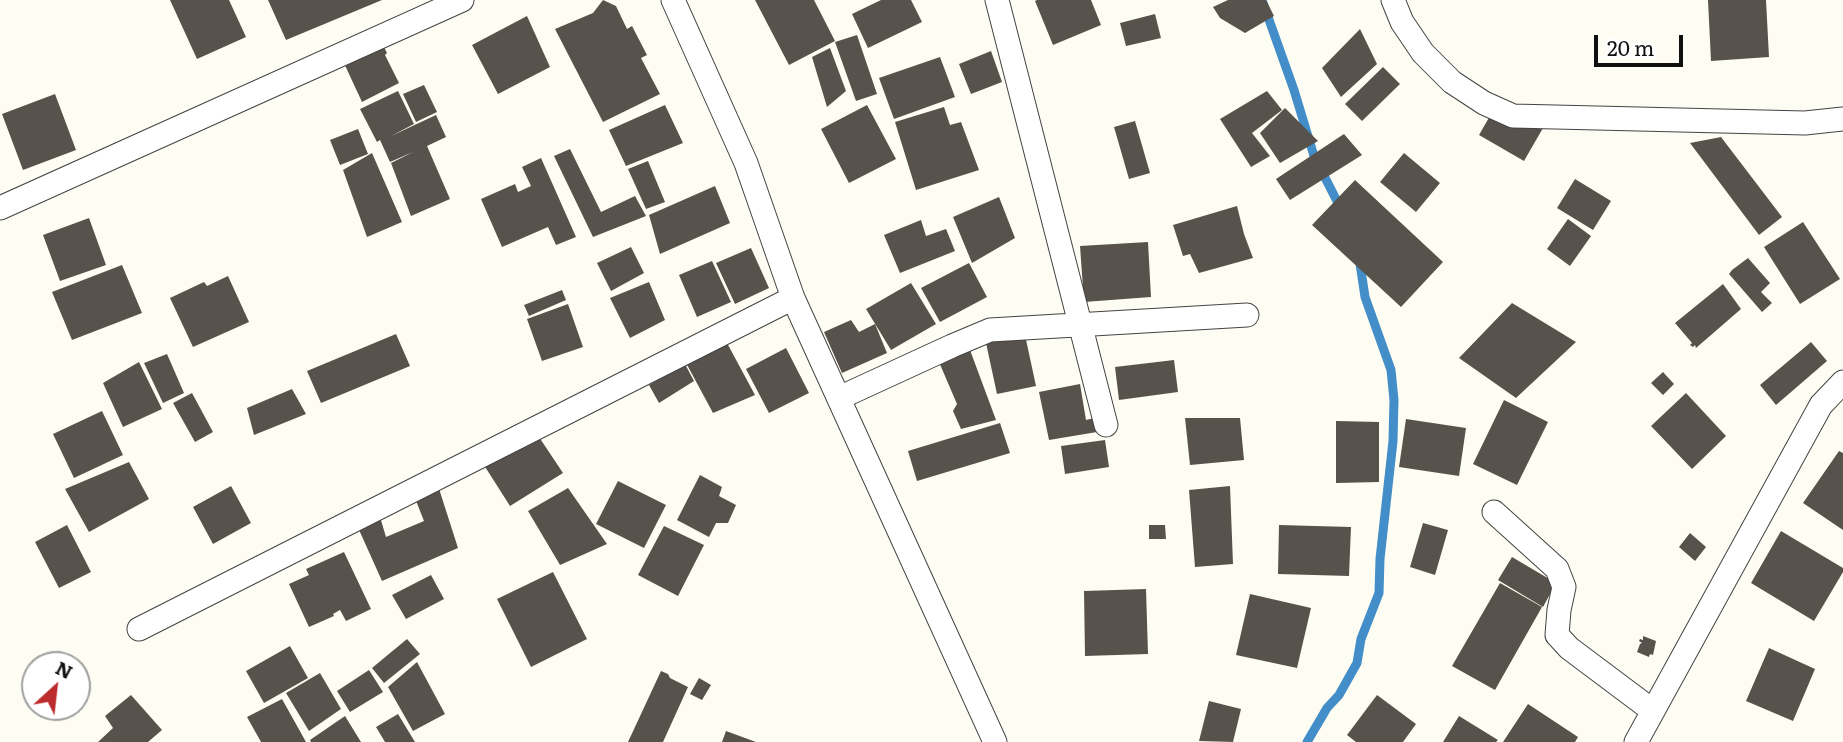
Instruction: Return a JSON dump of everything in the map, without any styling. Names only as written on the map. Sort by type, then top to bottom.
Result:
[{"type":"street","points":[[0,208],[462,0]]},
{"type":"street","points":[[673,0],[746,163],[793,298],[995,742]]},
{"type":"street","points":[[998,0],[1106,425]]},
{"type":"street","points":[[1393,0],[1402,22],[1423,53],[1452,82],[1484,103],[1513,116],[1805,123],[1843,119]]},
{"type":"street","points":[[139,629],[793,298]]},
{"type":"street","points":[[839,398],[990,330],[1247,315]]},
{"type":"street","points":[[1636,742],[1821,405],[1843,382]]},
{"type":"street","points":[[1494,512],[1556,569],[1564,587],[1559,610],[1558,635],[1569,648],[1653,711]]},
{"type":"building","points":[[170,0],[229,0],[246,37],[197,59]]},
{"type":"building","points":[[268,0],[382,0],[286,40]]},
{"type":"building","points":[[603,0],[616,6],[627,29],[632,26],[647,55],[641,58],[660,94],[603,122],[555,29],[593,13]]},
{"type":"building","points":[[755,0],[814,0],[835,41],[789,65]]},
{"type":"building","points":[[881,0],[911,0],[922,22],[868,48],[852,14]]},
{"type":"building","points":[[1091,0],[1101,25],[1053,45],[1035,1]]},
{"type":"building","points":[[1228,0],[1266,0],[1274,16],[1245,33],[1220,18],[1213,7]]},
{"type":"building","points":[[1708,0],[1766,0],[1769,57],[1711,61]]},
{"type":"building","points":[[1155,14],[1161,38],[1126,46],[1120,23]]},
{"type":"building","points":[[527,16],[550,67],[498,94],[472,45]]},
{"type":"building","points":[[1360,29],[1377,64],[1341,97],[1322,68]]},
{"type":"building","points":[[857,35],[877,94],[856,101],[835,42]]},
{"type":"building","points":[[382,43],[399,83],[362,102],[343,61]]},
{"type":"building","points":[[830,48],[846,91],[827,107],[812,57]]},
{"type":"building","points":[[991,51],[1002,82],[971,94],[959,64]]},
{"type":"building","points":[[940,57],[955,97],[894,119],[879,78]]},
{"type":"building","points":[[1383,67],[1400,84],[1362,121],[1345,104]]},
{"type":"building","points":[[424,85],[437,112],[416,122],[403,94]]},
{"type":"building","points":[[398,91],[414,124],[391,136],[436,115],[446,137],[427,146],[450,199],[411,216],[391,163],[413,152],[390,162],[380,140],[377,142],[360,109]]},
{"type":"building","points":[[1267,91],[1282,110],[1252,133],[1270,156],[1251,167],[1220,119]]},
{"type":"building","points":[[55,94],[76,150],[23,170],[2,114]]},
{"type":"building","points":[[1498,102],[1543,128],[1524,161],[1479,135]]},
{"type":"building","points":[[665,105],[683,143],[626,166],[609,130]]},
{"type":"building","points":[[867,105],[896,159],[849,183],[821,129]]},
{"type":"building","points":[[944,107],[950,125],[961,122],[979,170],[916,190],[895,122]]},
{"type":"building","points":[[1285,108],[1318,141],[1280,163],[1260,133]]},
{"type":"building","points":[[1135,121],[1150,173],[1129,179],[1114,127]]},
{"type":"building","points":[[358,129],[368,154],[340,165],[330,140]]},
{"type":"building","points":[[1344,134],[1362,155],[1290,200],[1276,179]]},
{"type":"building","points":[[1721,137],[1782,217],[1759,235],[1690,143]]},
{"type":"building","points":[[570,149],[601,212],[635,196],[646,216],[593,237],[554,156]]},
{"type":"building","points":[[372,153],[402,222],[367,237],[343,170]]},
{"type":"building","points":[[1404,153],[1440,183],[1416,212],[1380,182]]},
{"type":"building","points":[[541,158],[576,237],[556,245],[548,227],[502,247],[481,199],[515,184],[518,192],[531,186],[522,167]]},
{"type":"building","points":[[648,161],[665,202],[646,209],[628,169]]},
{"type":"building","points":[[1575,179],[1611,201],[1593,230],[1557,208]]},
{"type":"building","points":[[1355,180],[1443,262],[1401,307],[1312,225]]},
{"type":"building","points":[[715,186],[730,223],[660,254],[649,215]]},
{"type":"building","points":[[999,197],[1015,238],[972,263],[953,217]]},
{"type":"building","points":[[1237,206],[1253,258],[1199,273],[1190,254],[1183,256],[1173,225]]},
{"type":"building","points":[[89,218],[106,265],[60,281],[43,235]]},
{"type":"building","points":[[1568,219],[1591,236],[1570,266],[1547,249]]},
{"type":"building","points":[[921,220],[926,236],[946,229],[955,251],[900,273],[884,235]]},
{"type":"building","points":[[1803,222],[1840,279],[1800,304],[1764,247]]},
{"type":"building","points":[[1148,242],[1151,297],[1084,302],[1080,246]]},
{"type":"building","points":[[631,247],[644,273],[611,291],[597,263]]},
{"type":"building","points":[[751,248],[769,288],[735,304],[716,263]]},
{"type":"building","points":[[1748,258],[1770,283],[1761,292],[1772,303],[1762,312],[1729,274]]},
{"type":"building","points":[[712,261],[731,302],[697,317],[679,275]]},
{"type":"building","points":[[969,263],[987,297],[940,322],[921,288]]},
{"type":"building","points":[[122,265],[142,313],[72,340],[52,292]]},
{"type":"building","points":[[228,276],[249,322],[193,347],[170,298],[204,282],[207,286]]},
{"type":"building","points":[[649,282],[665,320],[630,338],[610,298]]},
{"type":"building","points":[[911,283],[936,324],[891,350],[866,309]]},
{"type":"building","points":[[1723,284],[1741,309],[1696,348],[1695,345],[1693,347],[1675,323]]},
{"type":"building","points":[[562,290],[566,300],[529,316],[524,305]]},
{"type":"building","points":[[1512,303],[1576,342],[1516,398],[1459,358]]},
{"type":"building","points":[[568,304],[583,347],[542,361],[527,319]]},
{"type":"building","points":[[851,320],[859,332],[875,324],[887,353],[842,373],[824,332]]},
{"type":"building","points":[[396,334],[410,366],[321,403],[307,371]]},
{"type":"building","points":[[1025,335],[1036,386],[997,394],[986,343]]},
{"type":"building","points":[[1811,342],[1827,361],[1776,405],[1760,385]]},
{"type":"building","points":[[727,343],[755,395],[713,413],[685,361]]},
{"type":"building","points":[[786,348],[809,393],[769,413],[746,369]]},
{"type":"building","points":[[970,350],[996,420],[961,429],[953,411],[957,404],[939,362]]},
{"type":"building","points":[[167,354],[184,393],[163,403],[144,363]]},
{"type":"building","points":[[1174,360],[1178,392],[1119,400],[1115,367]]},
{"type":"building","points":[[139,362],[162,409],[123,427],[103,383]]},
{"type":"building","points":[[685,364],[694,381],[659,403],[649,385]]},
{"type":"building","points":[[1663,372],[1674,384],[1663,395],[1651,383]]},
{"type":"building","points":[[1080,384],[1086,420],[1094,418],[1097,432],[1049,440],[1039,392]]},
{"type":"building","points":[[292,389],[306,414],[254,435],[247,408]]},
{"type":"building","points":[[192,393],[213,432],[195,442],[173,403]]},
{"type":"building","points":[[1686,393],[1726,436],[1692,469],[1651,426]]},
{"type":"building","points":[[1504,400],[1548,422],[1517,485],[1473,464]]},
{"type":"building","points":[[102,411],[123,455],[74,478],[53,434]]},
{"type":"building","points":[[1185,418],[1240,418],[1244,460],[1190,465]]},
{"type":"building","points":[[1406,419],[1466,428],[1459,476],[1399,467]]},
{"type":"building","points":[[1336,421],[1379,422],[1379,482],[1336,483]]},
{"type":"building","points":[[1000,423],[1010,453],[917,481],[908,451]]},
{"type":"building","points":[[535,431],[563,473],[510,506],[482,462]]},
{"type":"building","points":[[1105,440],[1109,467],[1065,474],[1061,446]]},
{"type":"building","points":[[1839,451],[1843,453],[1843,530],[1803,503]]},
{"type":"building","points":[[129,462],[149,499],[89,532],[65,489]]},
{"type":"building","points":[[433,470],[458,548],[382,581],[351,512],[375,500],[386,537],[424,521],[409,483]]},
{"type":"building","points":[[700,475],[722,487],[719,496],[736,505],[728,523],[716,523],[709,537],[677,520]]},
{"type":"building","points":[[618,481],[666,505],[644,548],[596,524]]},
{"type":"building","points":[[231,486],[251,523],[213,544],[193,507]]},
{"type":"building","points":[[1230,486],[1233,564],[1195,567],[1189,490]]},
{"type":"building","points":[[568,488],[607,544],[560,565],[528,511]]},
{"type":"building","points":[[1423,523],[1448,530],[1435,575],[1410,567]]},
{"type":"building","points":[[67,525],[91,572],[59,588],[35,542]]},
{"type":"building","points":[[1149,525],[1165,525],[1166,539],[1149,539]]},
{"type":"building","points":[[1279,525],[1351,527],[1349,576],[1278,574]]},
{"type":"building","points":[[664,526],[704,545],[678,596],[638,575]]},
{"type":"building","points":[[1781,531],[1843,568],[1814,621],[1751,583]]},
{"type":"building","points":[[1690,533],[1706,547],[1695,561],[1679,547]]},
{"type":"building","points":[[344,552],[371,609],[346,621],[340,610],[333,614],[334,616],[309,627],[289,584],[309,575],[306,569]]},
{"type":"building","points":[[1512,557],[1556,583],[1543,607],[1498,580]]},
{"type":"building","points":[[553,572],[587,639],[531,667],[497,599]]},
{"type":"building","points":[[431,575],[444,599],[406,619],[392,595]]},
{"type":"building","points":[[1500,583],[1542,607],[1495,690],[1452,666]]},
{"type":"building","points":[[1146,589],[1148,654],[1085,656],[1084,591]]},
{"type":"building","points":[[1250,594],[1311,608],[1297,668],[1236,655]]},
{"type":"building","points":[[1643,636],[1656,641],[1653,655],[1650,654],[1649,657],[1637,652]]},
{"type":"building","points":[[407,639],[420,654],[384,683],[372,668]]},
{"type":"building","points":[[290,646],[308,678],[264,703],[246,671]]},
{"type":"building","points":[[1769,648],[1815,669],[1793,721],[1746,701]]},
{"type":"building","points":[[417,662],[445,714],[413,731],[388,687]]},
{"type":"building","points":[[369,670],[383,692],[350,712],[337,691]]},
{"type":"building","points":[[661,671],[688,687],[663,742],[628,742]]},
{"type":"building","points":[[320,673],[341,709],[309,731],[286,693]]},
{"type":"building","points":[[699,678],[711,685],[702,700],[690,694]]},
{"type":"building","points":[[131,695],[162,730],[148,742],[98,742],[113,728],[105,716]]},
{"type":"building","points":[[1377,695],[1416,724],[1403,742],[1356,742],[1347,735]]},
{"type":"building","points":[[282,699],[306,742],[261,742],[247,717]]},
{"type":"building","points":[[1209,701],[1241,709],[1233,742],[1199,741]]},
{"type":"building","points":[[1528,704],[1578,737],[1575,742],[1503,742]]},
{"type":"building","points":[[398,714],[415,742],[385,742],[376,727]]},
{"type":"building","points":[[345,716],[361,742],[311,742],[310,740]]},
{"type":"building","points":[[1459,716],[1498,740],[1443,742]]},
{"type":"building","points":[[726,731],[756,742],[722,742]]},
{"type":"waterway","points":[[1262,0],[1314,156],[1341,209]]},
{"type":"waterway","points":[[1307,742],[1357,663],[1361,639],[1379,593],[1380,559],[1393,441],[1394,400],[1391,370],[1365,297],[1359,257]]}]
